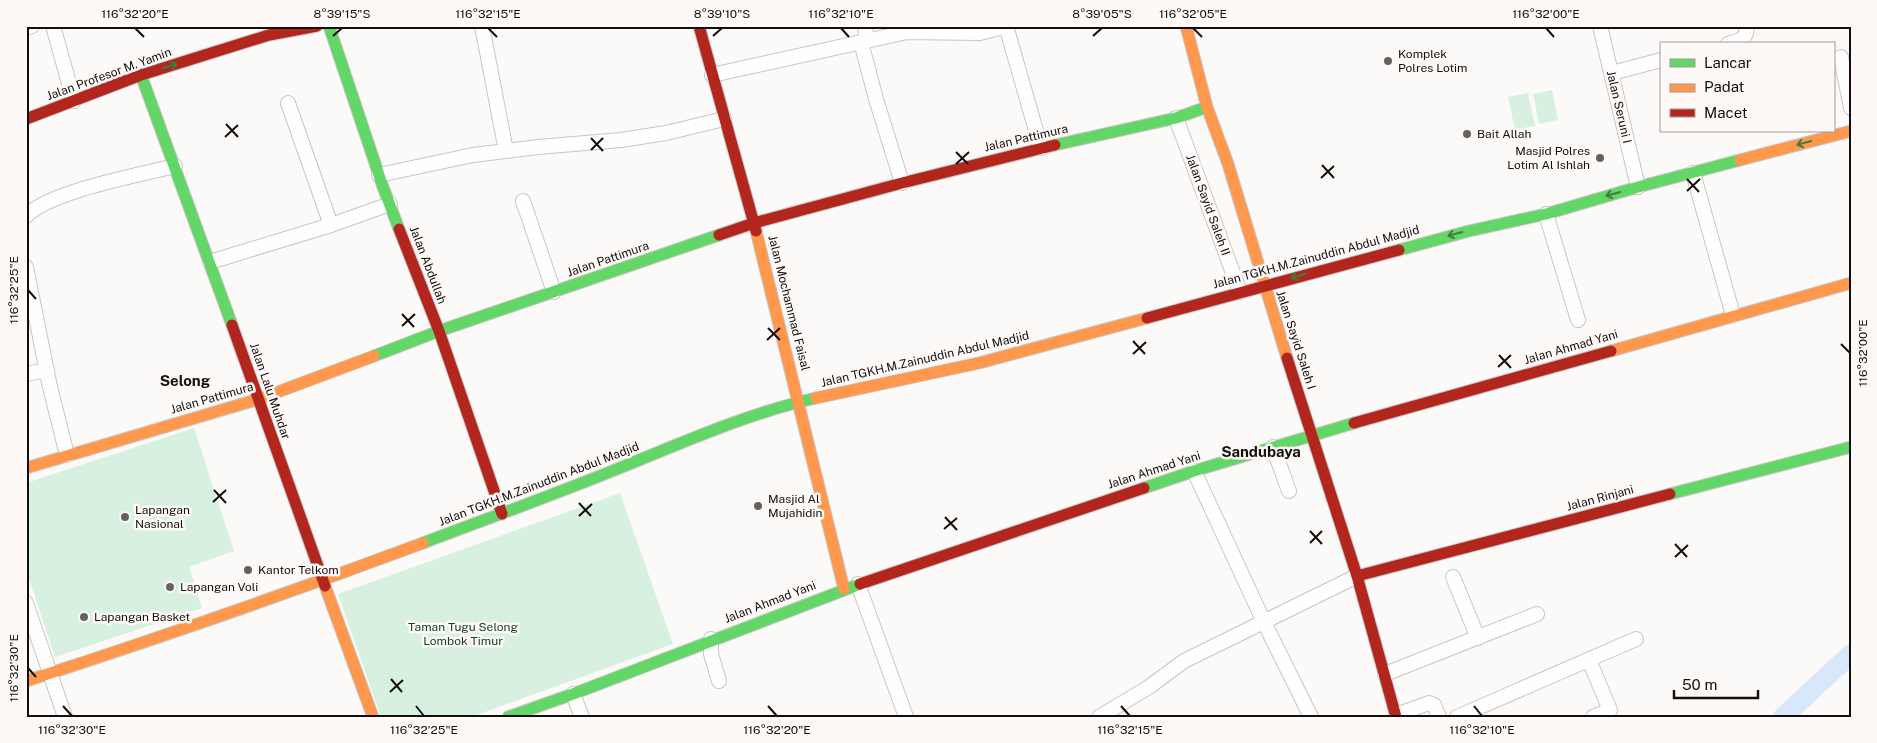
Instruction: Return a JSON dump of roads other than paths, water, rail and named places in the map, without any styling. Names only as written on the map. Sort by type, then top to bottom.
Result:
[{"type":"street","points":[[26,28],[32,26]]},
{"type":"street","points":[[53,26],[74,101]]},
{"type":"street","name":"Jalan Profesor M. Yamin","points":[[26,119],[141,74],[267,31],[317,26]]},
{"type":"street","name":"Jalan Abdullah","points":[[329,26],[379,175],[439,331],[502,514]]},
{"type":"street","points":[[482,26],[506,151]]},
{"type":"street","name":"Jalan Mochammad Faisal","points":[[699,26],[754,223],[800,402],[844,589]]},
{"type":"street","points":[[864,26],[864,42],[876,100],[902,183]]},
{"type":"street","points":[[712,75],[907,32],[980,33],[1006,26],[1041,148]]},
{"type":"street","name":"Jalan Sayid Saleh I","points":[[1186,26],[1207,107],[1228,164],[1264,285],[1357,576],[1396,716]]},
{"type":"street","name":"Jalan Seruni I","points":[[1600,26],[1638,187]]},
{"type":"street","points":[[1734,42],[1743,39],[1746,35],[1746,26]]},
{"type":"street","points":[[1841,57],[1851,108]]},
{"type":"street","points":[[1612,73],[1660,60]]},
{"type":"street","name":"Jalan Lalu Muhdar","points":[[141,74],[259,399],[322,582],[373,717]]},
{"type":"street","points":[[288,102],[331,225]]},
{"type":"street","name":"Jalan Pattimura","points":[[26,468],[67,454],[259,399],[439,331],[754,223],[1041,148],[1176,118],[1207,107]]},
{"type":"street","name":"Jalan Sayid Saleh II","points":[[1176,118],[1240,292]]},
{"type":"street","points":[[379,175],[473,155],[621,140],[666,133],[724,119]]},
{"type":"street","name":"Jalan TGKH.M.Zainuddin Abdul Madjid","points":[[26,681],[322,582],[502,514],[708,432],[800,402],[979,363],[1264,285],[1460,233],[1546,214],[1638,187],[1851,131]]},
{"type":"street","points":[[26,216],[44,204],[69,194],[175,166]]},
{"type":"street","points":[[1693,173],[1733,315]]},
{"type":"street","points":[[523,201],[554,292]]},
{"type":"street","points":[[210,262],[331,225],[390,204]]},
{"type":"street","points":[[1546,214],[1578,320]]},
{"type":"street","points":[[26,268],[50,387],[67,454]]},
{"type":"street","name":"Jalan Ahmad Yani","points":[[508,717],[573,694],[844,589],[1194,471],[1311,434],[1851,282]]},
{"type":"street","points":[[26,374],[47,370]]},
{"type":"street","points":[[1274,447],[1289,491]]},
{"type":"street","name":"Jalan Rinjani","points":[[1357,576],[1851,447]]},
{"type":"street","points":[[1194,471],[1263,620],[1311,717]]},
{"type":"street","points":[[1099,717],[1149,687],[1184,661],[1263,620],[1357,576]]},
{"type":"street","points":[[1453,577],[1478,638]]},
{"type":"street","points":[[858,584],[906,717]]},
{"type":"street","points":[[26,603],[65,717]]},
{"type":"street","points":[[1385,674],[1537,614]]},
{"type":"street","points":[[711,639],[711,654],[719,681]]},
{"type":"street","points":[[1457,717],[1636,639]]},
{"type":"street","points":[[1589,660],[1610,710],[1593,717]]},
{"type":"street","points":[[573,694],[582,717]]},
{"type":"street","points":[[1396,716],[1429,703],[1434,705],[1439,717]]},
{"type":"waterway","points":[[1783,717],[1851,654]]},
{"type":"place","name":"Komplek Polres Lotim","points":[[1388,61]]},
{"type":"place","name":"Bait Allah","points":[[1467,134]]},
{"type":"place","name":"Masjid Polres Lotim Al Ishlah","points":[[1600,158]]},
{"type":"place","name":"Masjid Al Mujahidin","points":[[758,506]]},
{"type":"place","name":"Lapangan Nasional","points":[[125,517]]},
{"type":"place","name":"Kantor Telkom","points":[[248,570]]},
{"type":"place","name":"Lapangan Voli","points":[[170,587]]},
{"type":"place","name":"Lapangan Basket","points":[[84,617]]},
{"type":"district","name":"Selong","points":[[185,380]]},
{"type":"district","name":"Sandubaya","points":[[1261,451]]},
{"type":"park label","name":"Taman Tugu Selong Lombok Timur","points":[[463,634]]}]
